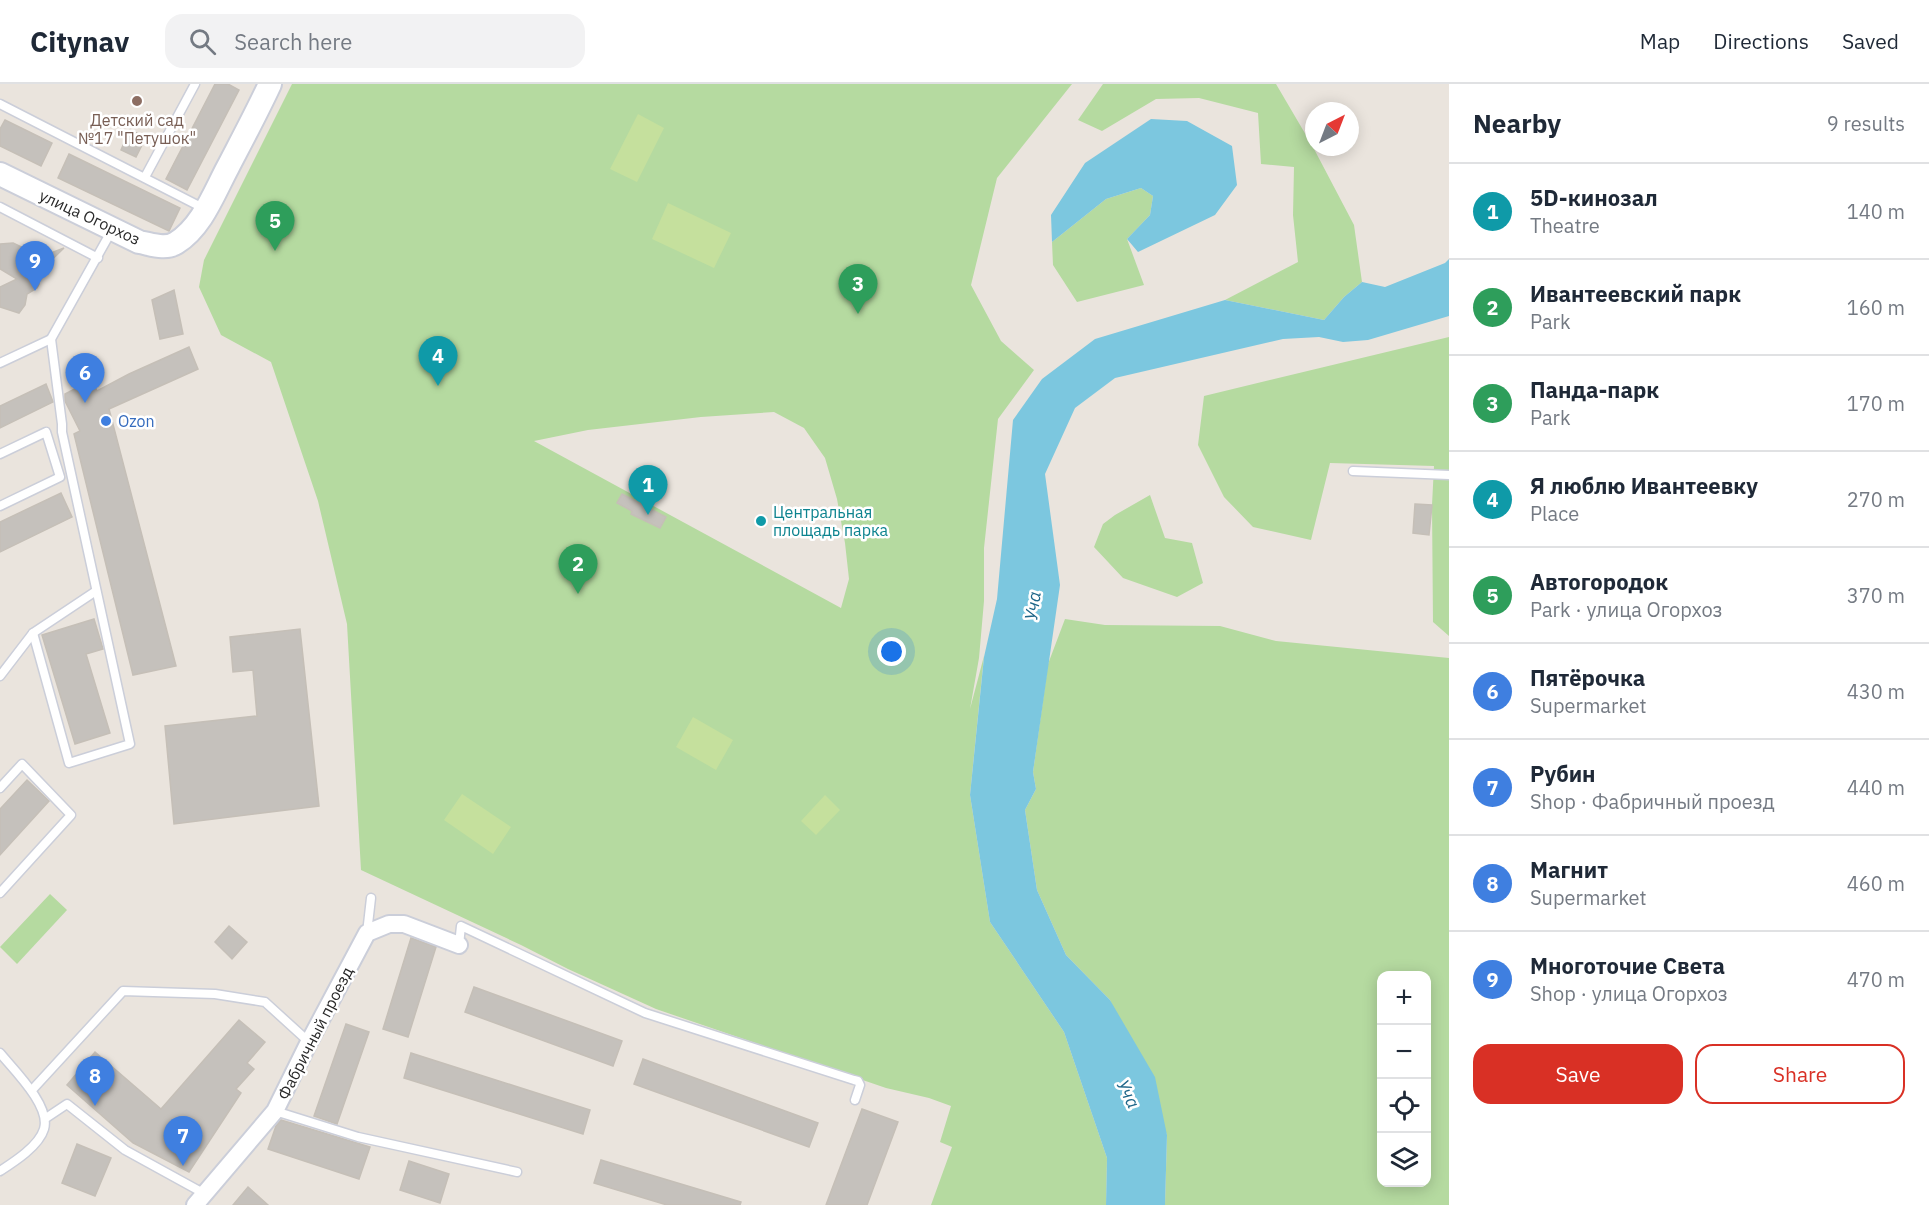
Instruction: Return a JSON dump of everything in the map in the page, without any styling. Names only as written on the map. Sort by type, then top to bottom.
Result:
[{"type":"street","name":"улица Огорхоз","points":[[0,174],[140,242],[169,246],[191,230],[206,210],[270,84]]},
{"type":"street","points":[[367,933],[389,924],[404,924],[459,945]]},
{"type":"street","name":"Фабричный проезд","points":[[200,1199],[275,1111],[367,933]]},
{"type":"lane","points":[[145,177],[195,84]]},
{"type":"lane","points":[[0,104],[206,210]]},
{"type":"lane","points":[[0,207],[98,258]]},
{"type":"lane","points":[[0,363],[51,339],[112,230]]},
{"type":"lane","points":[[33,633],[69,763],[130,744],[62,432],[51,339]]},
{"type":"lane","points":[[0,454],[46,432],[60,477],[0,506]]},
{"type":"lane","points":[[1353,471],[1449,476]]},
{"type":"lane","points":[[0,676],[33,633],[96,591]]},
{"type":"lane","points":[[0,788],[22,764],[71,815],[0,893]]},
{"type":"lane","points":[[367,933],[371,898]]},
{"type":"lane","points":[[459,945],[460,926],[645,1013],[858,1081],[860,1085],[855,1100]]},
{"type":"lane","points":[[32,1090],[123,991],[215,994],[265,1002],[309,1042]]},
{"type":"lane","points":[[0,1053],[32,1090],[46,1118],[44,1131],[30,1148],[0,1171]]},
{"type":"lane","points":[[46,1118],[66,1104],[125,1150],[200,1199]]},
{"type":"lane","points":[[275,1111],[358,1137],[517,1172]]},
{"type":"green space","points":[[292,84],[1072,84],[997,178],[971,285],[1001,341],[1034,370],[998,419],[984,548],[984,601],[979,658],[970,709],[984,656],[970,795],[990,922],[1064,1032],[1107,1158],[1106,1205],[931,1205],[952,1147],[940,1142],[951,1106],[929,1098],[886,1088],[656,1009],[361,870],[347,624],[318,501],[271,362],[221,335],[199,287],[204,260]],"holes":[[[774,412],[804,428],[825,458],[837,499],[849,579],[841,608],[534,441],[588,430],[701,417]]]},
{"type":"green space","points":[[1103,84],[1276,84],[1305,133],[1305,156],[1318,156],[1354,225],[1362,282],[1344,297],[1324,320],[1225,300],[1298,262],[1293,215],[1294,167],[1261,164],[1258,113],[1199,98],[1156,99],[1102,131],[1078,120]]},
{"type":"green space","points":[[638,114],[664,128],[637,182],[610,169]]},
{"type":"green space","points":[[1141,188],[1153,196],[1150,215],[1127,239],[1144,285],[1077,302],[1053,265],[1052,242],[1106,199]]},
{"type":"green space","points":[[668,203],[731,233],[714,268],[652,239]]},
{"type":"green space","points":[[1449,337],[1449,636],[1433,622],[1434,466],[1330,463],[1311,540],[1253,527],[1224,497],[1198,445],[1204,396]]},
{"type":"green space","points":[[1150,495],[1165,538],[1192,543],[1203,583],[1177,597],[1123,578],[1094,547],[1103,524]]},
{"type":"green space","points":[[1065,619],[1105,625],[1220,626],[1276,641],[1449,658],[1449,1205],[1165,1205],[1167,1135],[1110,1000],[1066,955],[1037,890],[1025,810],[1036,789],[1033,772],[1048,664]]},
{"type":"green space","points":[[693,717],[733,740],[716,770],[676,747]]},
{"type":"green space","points":[[462,794],[511,827],[493,854],[444,820]]},
{"type":"green space","points":[[825,795],[840,810],[816,835],[801,821]]},
{"type":"green space","points":[[50,894],[67,910],[17,964],[0,947]]},
{"type":"water","points":[[1151,119],[1187,121],[1232,146],[1237,185],[1215,215],[1138,252],[1127,239],[1150,215],[1153,196],[1141,188],[1106,199],[1052,242],[1051,215],[1085,163]]},
{"type":"water","name":"Уча","points":[[1449,259],[1449,316],[1368,340],[1343,342],[1319,337],[1283,339],[1115,378],[1075,408],[1045,474],[1060,585],[1033,772],[1036,789],[1025,810],[1037,890],[1066,955],[1110,1000],[1155,1077],[1167,1135],[1165,1205],[1106,1205],[1107,1158],[1064,1032],[990,922],[970,795],[984,657],[997,599],[1013,420],[1042,379],[1095,339],[1225,300],[1324,320],[1344,297],[1362,282],[1385,287],[1445,263]]},
{"type":"building","points":[[215,84],[228,84],[239,90],[187,190],[166,179]]},
{"type":"building","points":[[5,120],[52,143],[41,166],[0,146],[0,129]]},
{"type":"building","points":[[130,130],[146,137],[136,157],[121,150]]},
{"type":"building","points":[[69,154],[180,208],[169,231],[58,178]]},
{"type":"building","points":[[13,243],[32,252],[35,259],[64,248],[38,273],[39,284],[27,294],[25,305],[19,313],[0,307],[0,287],[17,279],[0,269],[0,244]]},
{"type":"building","points":[[174,290],[183,334],[160,339],[152,300]]},
{"type":"building","points":[[189,347],[198,369],[109,409],[176,666],[133,675],[74,434],[80,431],[65,401],[65,394],[92,380],[97,391]]},
{"type":"building","points":[[46,384],[53,402],[0,428],[0,406]]},
{"type":"building","points":[[61,493],[72,517],[0,552],[0,522]]},
{"type":"building","points":[[622,494],[666,517],[660,528],[631,514],[632,511],[617,503]]},
{"type":"building","points":[[1415,504],[1432,505],[1429,535],[1413,533]]},
{"type":"building","points":[[94,619],[103,649],[86,654],[110,733],[75,744],[42,635]]},
{"type":"building","points":[[300,629],[319,806],[174,824],[165,726],[257,716],[253,670],[233,672],[230,637]]},
{"type":"building","points":[[27,780],[49,801],[0,855],[0,809]]},
{"type":"building","points":[[229,926],[247,942],[232,959],[215,942]]},
{"type":"building","points":[[411,938],[436,947],[408,1037],[383,1029]]},
{"type":"building","points":[[474,987],[622,1041],[613,1066],[465,1012]]},
{"type":"building","points":[[239,1020],[265,1042],[247,1063],[254,1069],[236,1089],[241,1093],[189,1172],[133,1143],[67,1085],[95,1052],[161,1109]]},
{"type":"building","points":[[346,1024],[369,1032],[337,1124],[314,1116]]},
{"type":"building","points":[[411,1053],[590,1110],[583,1134],[404,1078]]},
{"type":"building","points":[[643,1059],[818,1123],[809,1147],[634,1084]]},
{"type":"building","points":[[862,1109],[898,1122],[867,1205],[826,1205]]},
{"type":"building","points":[[281,1120],[370,1147],[359,1179],[268,1149],[276,1126]]},
{"type":"building","points":[[77,1144],[111,1158],[95,1196],[62,1183]]},
{"type":"building","points":[[601,1160],[741,1202],[740,1205],[667,1205],[594,1183]]},
{"type":"building","points":[[409,1161],[449,1174],[440,1203],[400,1190]]},
{"type":"building","points":[[248,1187],[268,1205],[233,1205]]},
{"type":"place","name":"Детский сад №17 \"Петушок\"","points":[[137,101]]},
{"type":"place","name":"Автогородок","points":[[275,251]]},
{"type":"place","name":"Многоточие Света","points":[[35,291]]},
{"type":"place","name":"Панда-парк","points":[[858,314]]},
{"type":"place","name":"Я люблю Ивантеевку","points":[[438,386]]},
{"type":"place","name":"Пятёрочка","points":[[85,403]]},
{"type":"place","name":"Ozon","points":[[106,421]]},
{"type":"place","name":"5D-кинозал","points":[[648,515]]},
{"type":"place","name":"Центральная площадь парка","points":[[761,521]]},
{"type":"place","name":"Ивантеевский парк","points":[[578,594]]},
{"type":"place","name":"Магнит","points":[[95,1106]]},
{"type":"place","name":"Рубин","points":[[183,1166]]}]
